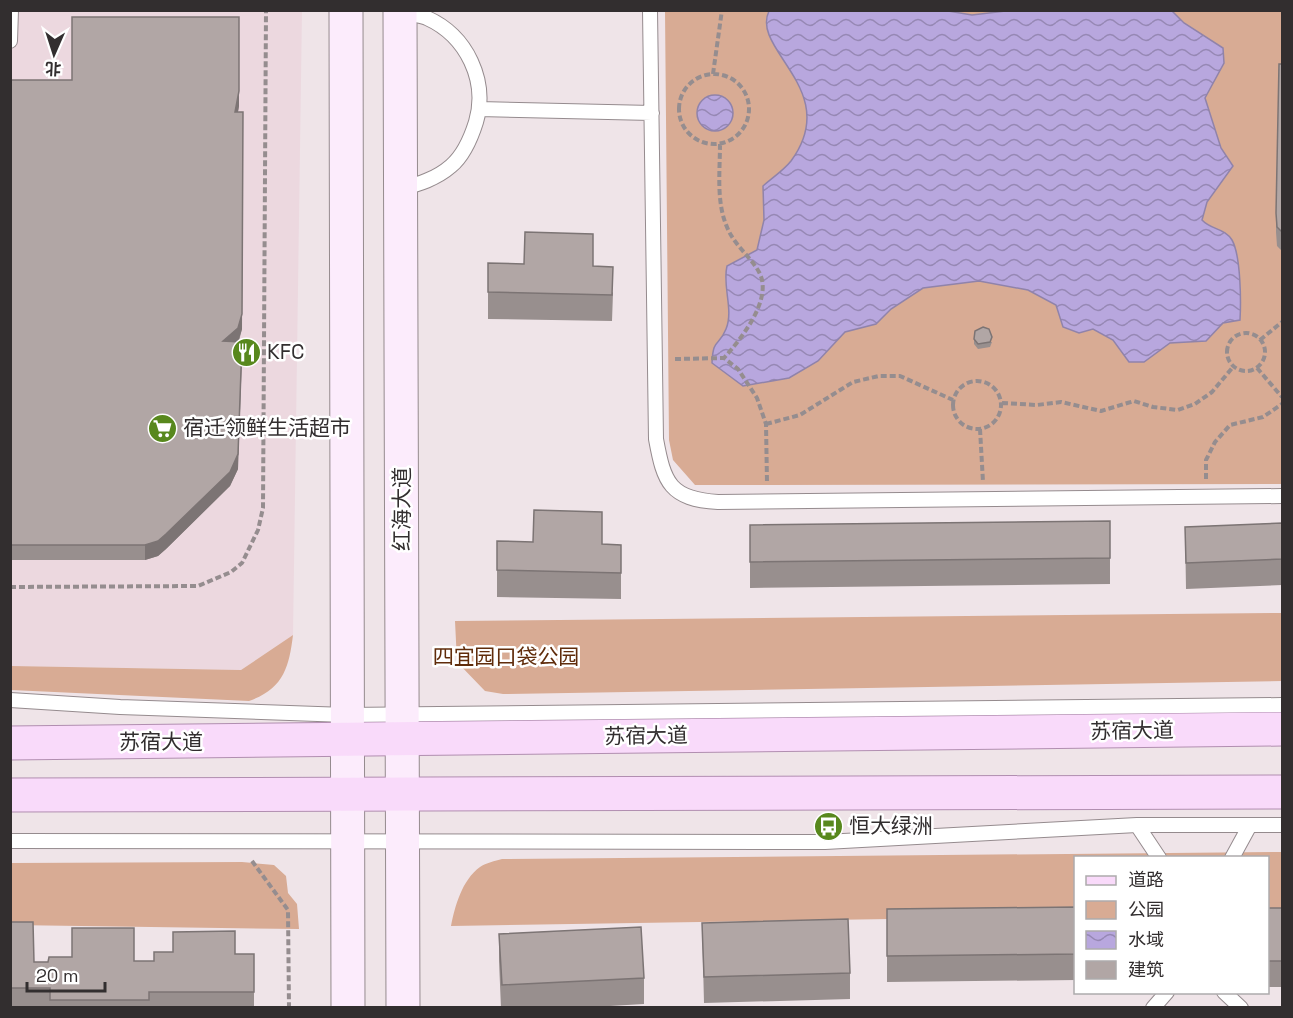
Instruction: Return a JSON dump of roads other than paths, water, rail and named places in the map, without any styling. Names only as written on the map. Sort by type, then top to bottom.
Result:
[{"type":"main road","points":[[346,10],[348,1008]]},
{"type":"main road","name":"红海大道","points":[[400,11],[403,1008]]},
{"type":"main road","name":"苏宿大道","points":[[10,743],[403,727],[1282,729]]},
{"type":"main road","points":[[10,795],[1282,792]]},
{"type":"lane","points":[[10,41],[11,10]]},
{"type":"lane","points":[[650,10],[656,439],[660,464],[669,486],[695,500],[1282,496]]},
{"type":"lane","points":[[400,11],[427,18],[451,34],[470,58],[480,86],[480,109],[470,143],[452,166],[427,181],[400,189]]},
{"type":"lane","points":[[480,109],[652,113]]},
{"type":"lane","points":[[10,700],[120,707],[346,728]]},
{"type":"lane","points":[[403,727],[1282,705]]},
{"type":"lane","points":[[10,841],[825,842],[1137,825],[1282,825]]},
{"type":"lane","points":[[1137,825],[1158,856]]},
{"type":"lane","points":[[1233,856],[1250,825]]},
{"type":"lane","points":[[1153,1008],[1166,994]]},
{"type":"lane","points":[[1225,994],[1241,1008]]},
{"type":"water","points":[[942,10],[972,15],[1014,10],[1172,11],[1184,23],[1223,48],[1224,63],[1205,98],[1221,148],[1233,166],[1207,202],[1202,220],[1226,233],[1235,247],[1240,279],[1240,320],[1223,323],[1206,341],[1170,343],[1144,362],[1129,362],[1113,340],[1093,329],[1079,333],[1063,327],[1056,305],[1028,290],[979,281],[923,288],[891,309],[876,324],[845,332],[818,361],[789,378],[743,386],[712,363],[715,346],[728,322],[727,266],[757,250],[764,220],[763,186],[791,161],[804,136],[807,113],[802,93],[772,41],[767,26],[769,11]]},
{"type":"water","points":[[715,95],[728,100],[733,113],[728,126],[715,131],[702,126],[697,113],[702,100]]},
{"type":"place","name":"KFC","points":[[246,352]]},
{"type":"place","name":"宿迁领鲜生活超市","points":[[162,428]]},
{"type":"place","name":"恒大绿洲","points":[[828,826]]},
{"type":"park label","name":"四宜园口袋公园","points":[[506,657]]}]
